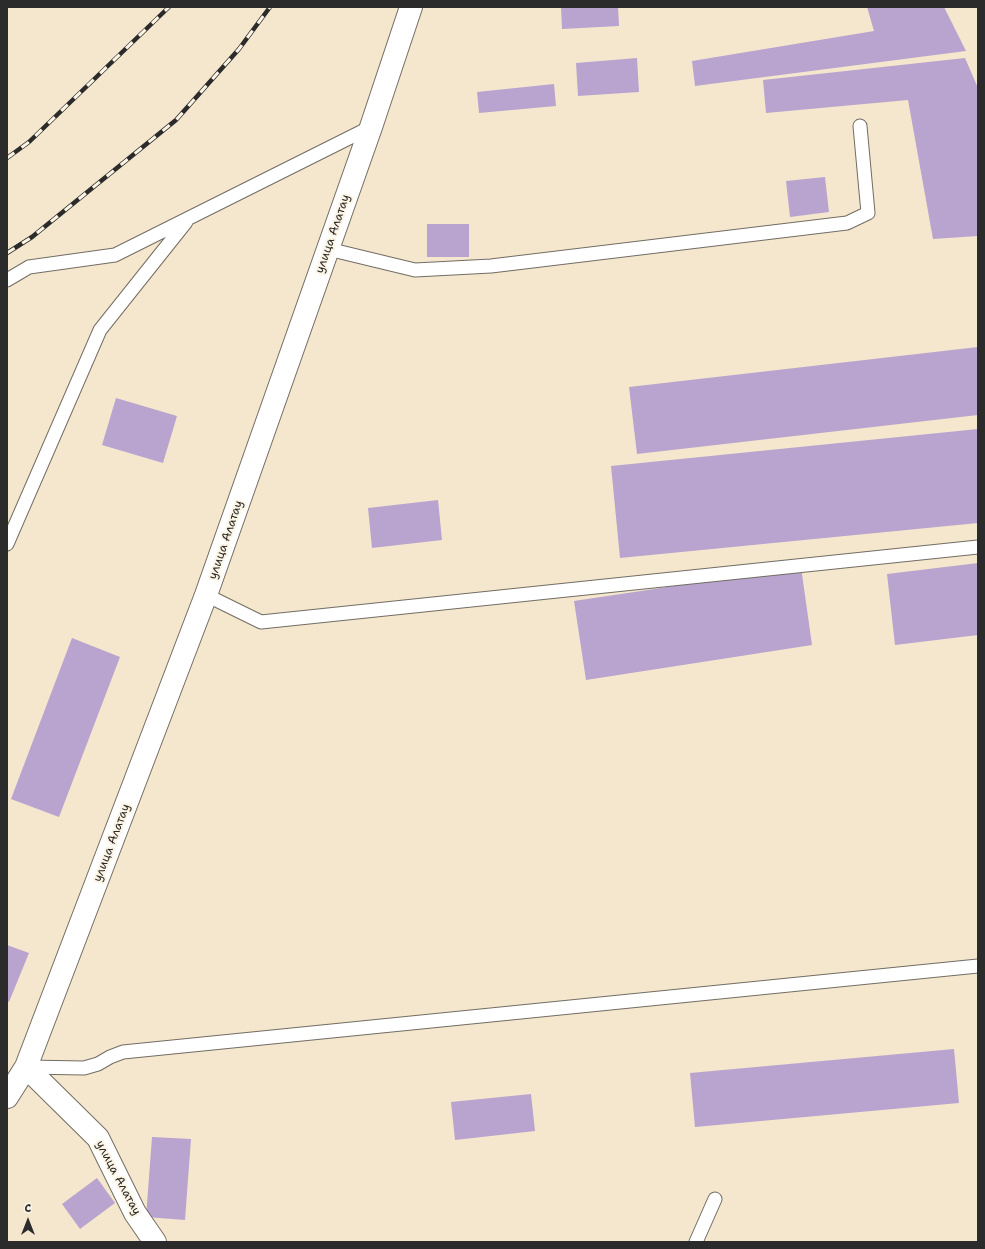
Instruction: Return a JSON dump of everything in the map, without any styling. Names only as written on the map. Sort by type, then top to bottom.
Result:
[{"type":"street","name":"улица Алатау","points":[[7,1097],[26,1067],[206,595],[371,127],[411,7]]},
{"type":"street","name":"улица Алатау","points":[[26,1067],[98,1138],[135,1212],[155,1242]]},
{"type":"lane","points":[[328,249],[415,270],[491,266],[847,223],[868,213],[860,126]]},
{"type":"lane","points":[[7,280],[29,267],[115,255],[371,127]]},
{"type":"lane","points":[[7,544],[100,330],[188,219]]},
{"type":"lane","points":[[206,595],[261,622],[978,547]]},
{"type":"lane","points":[[26,1067],[84,1068],[98,1064],[123,1052],[978,966]]},
{"type":"lane","points":[[696,1242],[715,1199]]},
{"type":"building","points":[[561,7],[618,7],[619,26],[562,29]]},
{"type":"building","points":[[867,7],[944,7],[966,51],[695,86],[692,61],[874,31]]},
{"type":"building","points":[[637,58],[639,92],[578,96],[576,63]]},
{"type":"building","points":[[965,58],[978,88],[978,236],[933,239],[908,100],[766,113],[763,80]]},
{"type":"building","points":[[554,84],[556,106],[479,113],[477,92]]},
{"type":"building","points":[[825,177],[829,212],[790,217],[786,181]]},
{"type":"building","points":[[427,224],[469,224],[469,257],[427,257]]},
{"type":"building","points":[[978,347],[978,415],[637,454],[629,387]]},
{"type":"building","points":[[116,398],[177,416],[163,463],[102,445]]},
{"type":"building","points":[[978,429],[978,523],[620,558],[611,466]]},
{"type":"building","points":[[438,500],[442,540],[372,548],[368,508]]},
{"type":"building","points":[[978,563],[978,635],[895,645],[887,574]]},
{"type":"building","points":[[801,567],[812,645],[586,680],[574,601]]},
{"type":"building","points":[[72,638],[120,657],[59,817],[11,799]]},
{"type":"building","points":[[7,945],[29,953],[9,1002],[7,1001]]},
{"type":"building","points":[[954,1049],[959,1103],[695,1127],[690,1073]]},
{"type":"building","points":[[531,1094],[535,1131],[455,1140],[451,1102]]},
{"type":"building","points":[[152,1137],[191,1139],[185,1220],[146,1217]]},
{"type":"building","points":[[97,1178],[115,1203],[80,1229],[62,1204]]},
{"type":"railway","points":[[7,158],[29,142],[169,7]]},
{"type":"railway","points":[[7,253],[32,237],[176,120],[239,49],[270,7]]}]
